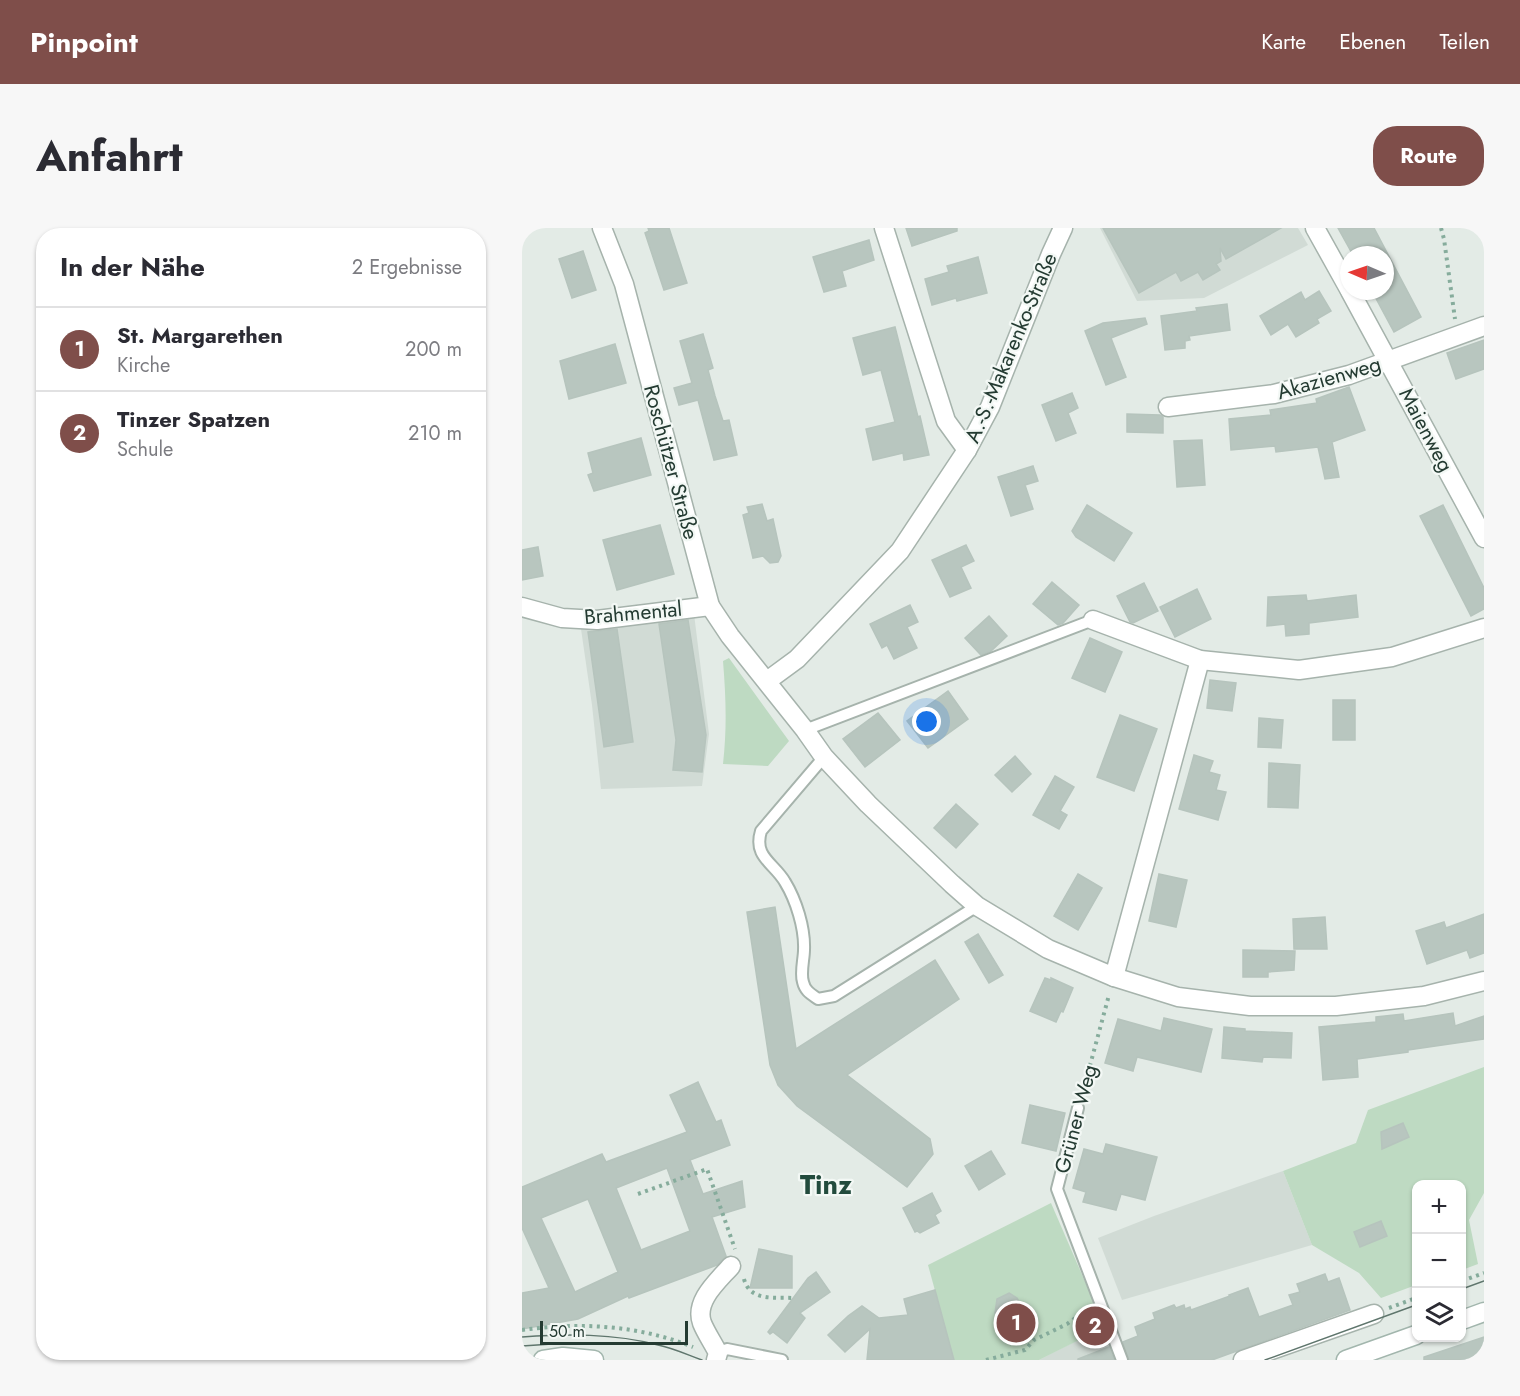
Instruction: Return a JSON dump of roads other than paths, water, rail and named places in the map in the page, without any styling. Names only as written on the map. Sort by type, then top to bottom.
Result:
[{"type":"street","name":"Roschützer Straße","points":[[602,228],[624,284],[710,606],[730,636],[767,681]]},
{"type":"street","points":[[884,228],[946,421],[967,450]]},
{"type":"street","name":"A.-S.-Makarenko-Straße","points":[[767,681],[797,659],[900,551],[967,450],[990,407],[1063,228]]},
{"type":"street","name":"Maienweg","points":[[1315,228],[1340,274]]},
{"type":"street","name":"Maienweg","points":[[1355,300],[1478,512],[1484,538]]},
{"type":"street","name":"Akazienweg","points":[[1168,407],[1274,394],[1349,375],[1484,326]]},
{"type":"street","name":"Brahmental","points":[[522,607],[562,618],[597,620],[710,606]]},
{"type":"street","points":[[1093,620],[1200,660],[1299,670],[1392,657],[1484,628]]},
{"type":"street","points":[[1114,977],[1200,660]]},
{"type":"street","points":[[767,681],[824,757],[867,804],[977,906],[1048,948],[1114,977],[1178,997],[1261,1006],[1336,1006],[1424,996],[1484,981]]},
{"type":"street","points":[[717,1356],[701,1322],[700,1308],[705,1297],[735,1263]]},
{"type":"street","points":[[1466,1318],[1484,1312]]},
{"type":"street","points":[[1243,1360],[1374,1314]]},
{"type":"street","points":[[1346,1360],[1412,1336]]},
{"type":"street","points":[[543,1360],[564,1357],[594,1360]]},
{"type":"lane","points":[[805,730],[1093,620]]},
{"type":"lane","points":[[824,757],[761,831],[758,842],[762,854],[785,881],[798,909],[804,946],[802,981],[807,992],[818,999],[834,996],[977,906]]},
{"type":"lane","name":"Grüner Weg","points":[[1078,1108],[1057,1189],[1122,1360]]},
{"type":"lane","points":[[717,1356],[727,1349],[782,1360]]},
{"type":"tram line","points":[[1465,1288],[1484,1281]]},
{"type":"tram line","points":[[1265,1360],[1412,1306]]},
{"type":"tram line","points":[[522,1337],[573,1335],[624,1338],[664,1346],[702,1360]]},
{"type":"tram line","points":[[522,1346],[552,1344]]},
{"type":"place","name":"St. Margarethen","points":[[1016,1323]]},
{"type":"place","name":"Tinzer Spatzen","points":[[1095,1326]]},
{"type":"district","name":"Tinz","points":[[826,1184]]}]
